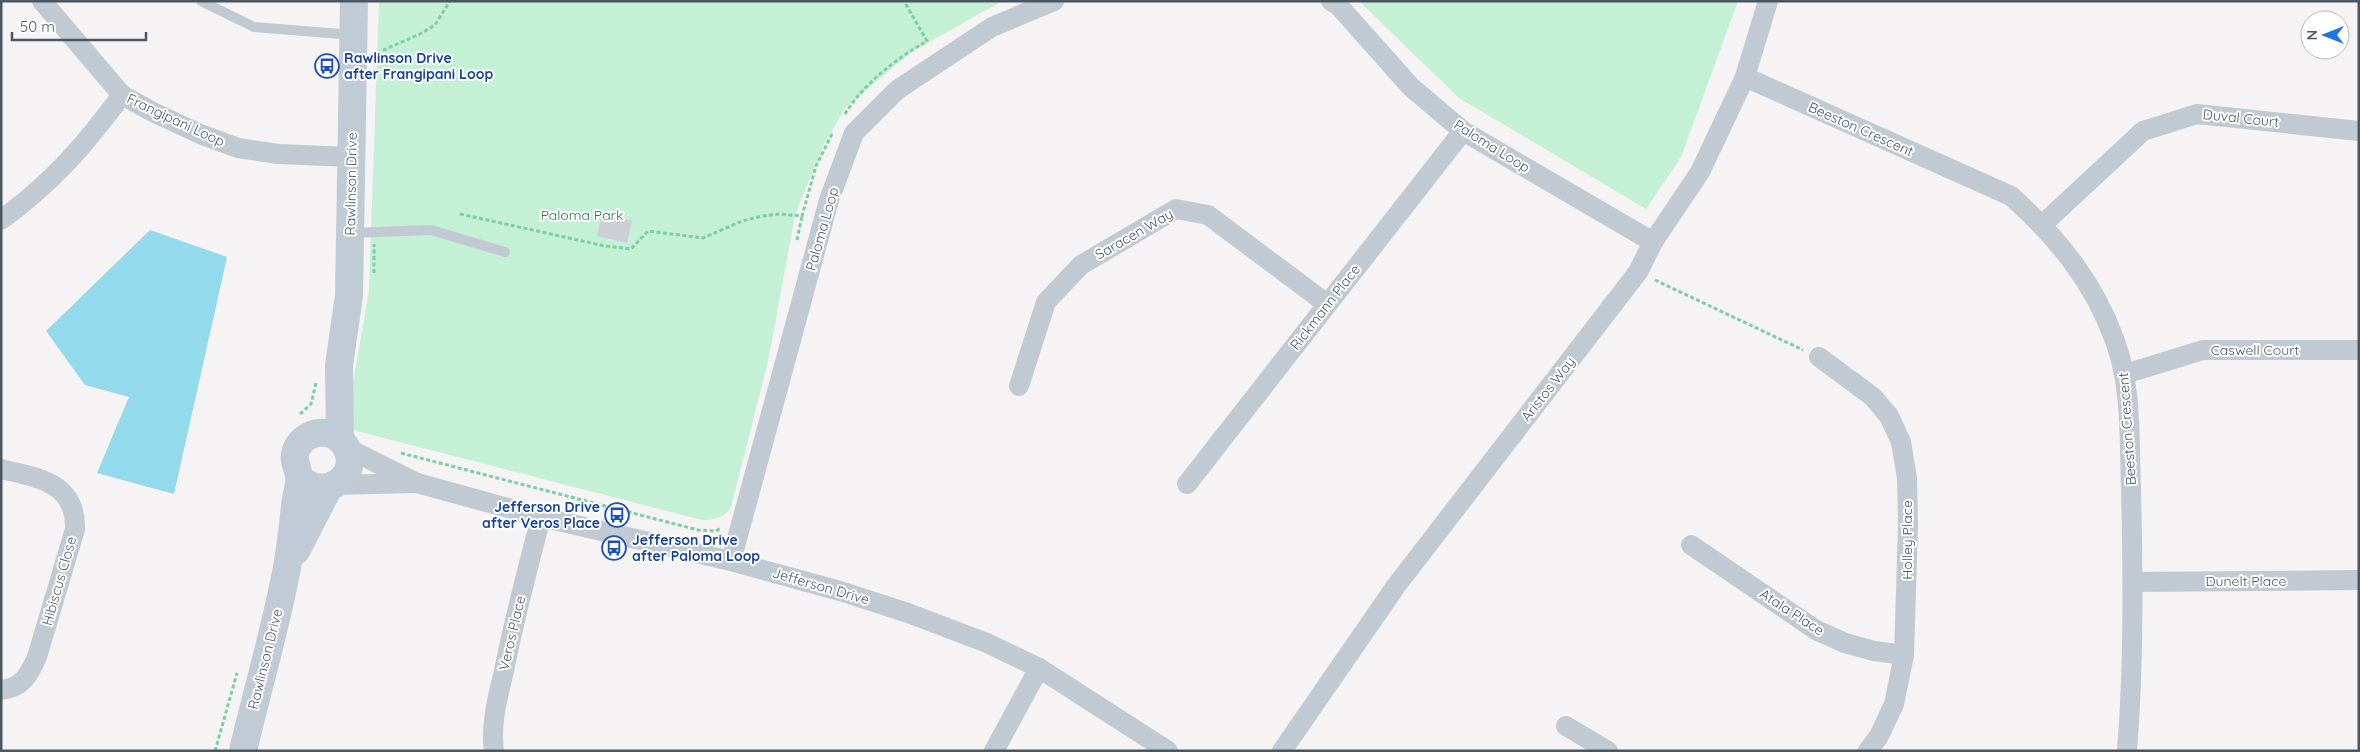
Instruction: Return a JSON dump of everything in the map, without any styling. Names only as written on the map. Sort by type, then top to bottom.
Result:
[{"type":"street","name":"Frangipani Loop","points":[[42,1],[122,95],[200,134],[238,148],[288,154],[351,157]]},
{"type":"street","name":"Rawlinson Drive","points":[[243,751],[287,568],[299,476],[294,461],[296,451],[302,442],[305,425],[328,371],[349,296],[354,1]]},
{"type":"street","name":"Paloma Loop","points":[[731,561],[828,200],[854,133],[898,90],[984,32],[1054,1]]},
{"type":"street","name":"Paloma Loop","points":[[1331,1],[1338,5],[1411,88],[1463,131],[1653,242]]},
{"type":"street","name":"Aristos Way","points":[[1282,751],[1396,586],[1638,272],[1653,242],[1700,172],[1745,77],[1768,1]]},
{"type":"street","name":"Beeston Crescent","points":[[1745,77],[2011,196],[2043,224],[2069,256],[2094,292],[2115,341],[2125,374],[2133,582],[2131,703],[2127,751]]},
{"type":"street","points":[[1,220],[59,173],[89,139],[122,95]]},
{"type":"street","name":"Duval Court","points":[[2043,224],[2143,131],[2197,114],[2359,130]]},
{"type":"street","name":"Rickmann Place","points":[[1187,484],[1463,131]]},
{"type":"street","name":"Saracen Way","points":[[1018,386],[1046,302],[1081,265],[1176,209],[1208,215],[1327,304]]},
{"type":"street","name":"Caswell Court","points":[[2125,374],[2203,350],[2359,350]]},
{"type":"street","name":"Holley Place","points":[[1819,357],[1873,397],[1889,416],[1901,442],[1907,478],[1908,525],[1904,655],[1894,704],[1879,736],[1868,751]]},
{"type":"street","name":"Rawlinson Drive","points":[[287,568],[332,486],[343,478],[348,469],[349,458],[343,444],[328,371]]},
{"type":"street","points":[[305,425],[326,433],[343,444]]},
{"type":"street","name":"Jefferson Drive","points":[[343,444],[417,483],[541,518],[731,561],[840,591],[908,613],[986,643],[1039,668],[1168,751]]},
{"type":"street","name":"Hibiscus Close","points":[[1,469],[39,478],[55,485],[71,505],[75,518],[74,529],[37,657],[30,673],[21,684],[1,690]]},
{"type":"street","points":[[299,476],[313,486],[332,486]]},
{"type":"street","name":"Jefferson Drive","points":[[332,486],[417,483]]},
{"type":"street","name":"Veros Place","points":[[494,751],[498,699],[514,623],[541,518]]},
{"type":"street","name":"Atala Place","points":[[1691,545],[1816,630],[1860,647],[1904,655]]},
{"type":"street","name":"Dunelt Place","points":[[2133,582],[2359,580]]},
{"type":"street","points":[[994,751],[1039,668]]},
{"type":"street","points":[[1566,726],[1608,751]]},
{"type":"lane","points":[[201,1],[254,27],[353,35]]},
{"type":"lane","points":[[350,233],[431,230],[505,252]]},
{"type":"path","points":[[377,53],[420,34],[435,25],[450,1]]},
{"type":"path","points":[[843,116],[874,81],[905,54],[927,42],[904,1]]},
{"type":"path","points":[[796,244],[816,166],[833,132]]},
{"type":"path","points":[[460,214],[605,246],[631,249],[648,231],[703,238],[742,221],[762,216],[778,214],[802,216]]},
{"type":"path","points":[[1638,272],[1698,302],[1819,357]]},
{"type":"path","points":[[305,425],[311,404],[328,371]]},
{"type":"path","points":[[400,452],[698,530],[716,531],[729,524]]},
{"type":"path","points":[[215,751],[238,671]]},
{"type":"green space","name":"Paloma Park","points":[[379,1],[1002,1],[910,53],[846,107],[824,144],[795,215],[769,357],[731,507],[718,518],[702,520],[345,428],[369,291]]},
{"type":"green space","points":[[1359,1],[1738,1],[1681,157],[1646,209],[1459,98]]},
{"type":"water","points":[[150,230],[227,257],[174,494],[97,473],[129,397],[85,385],[46,331]]},
{"type":"building","points":[[602,214],[632,221],[627,243],[597,236]]},
{"type":"place","name":"Rawlinson Drive after Frangipani Loop","points":[[327,66]]},
{"type":"place","name":"Jefferson Drive after Veros Place","points":[[617,515]]},
{"type":"place","name":"Jefferson Drive after Paloma Loop","points":[[614,548]]}]
